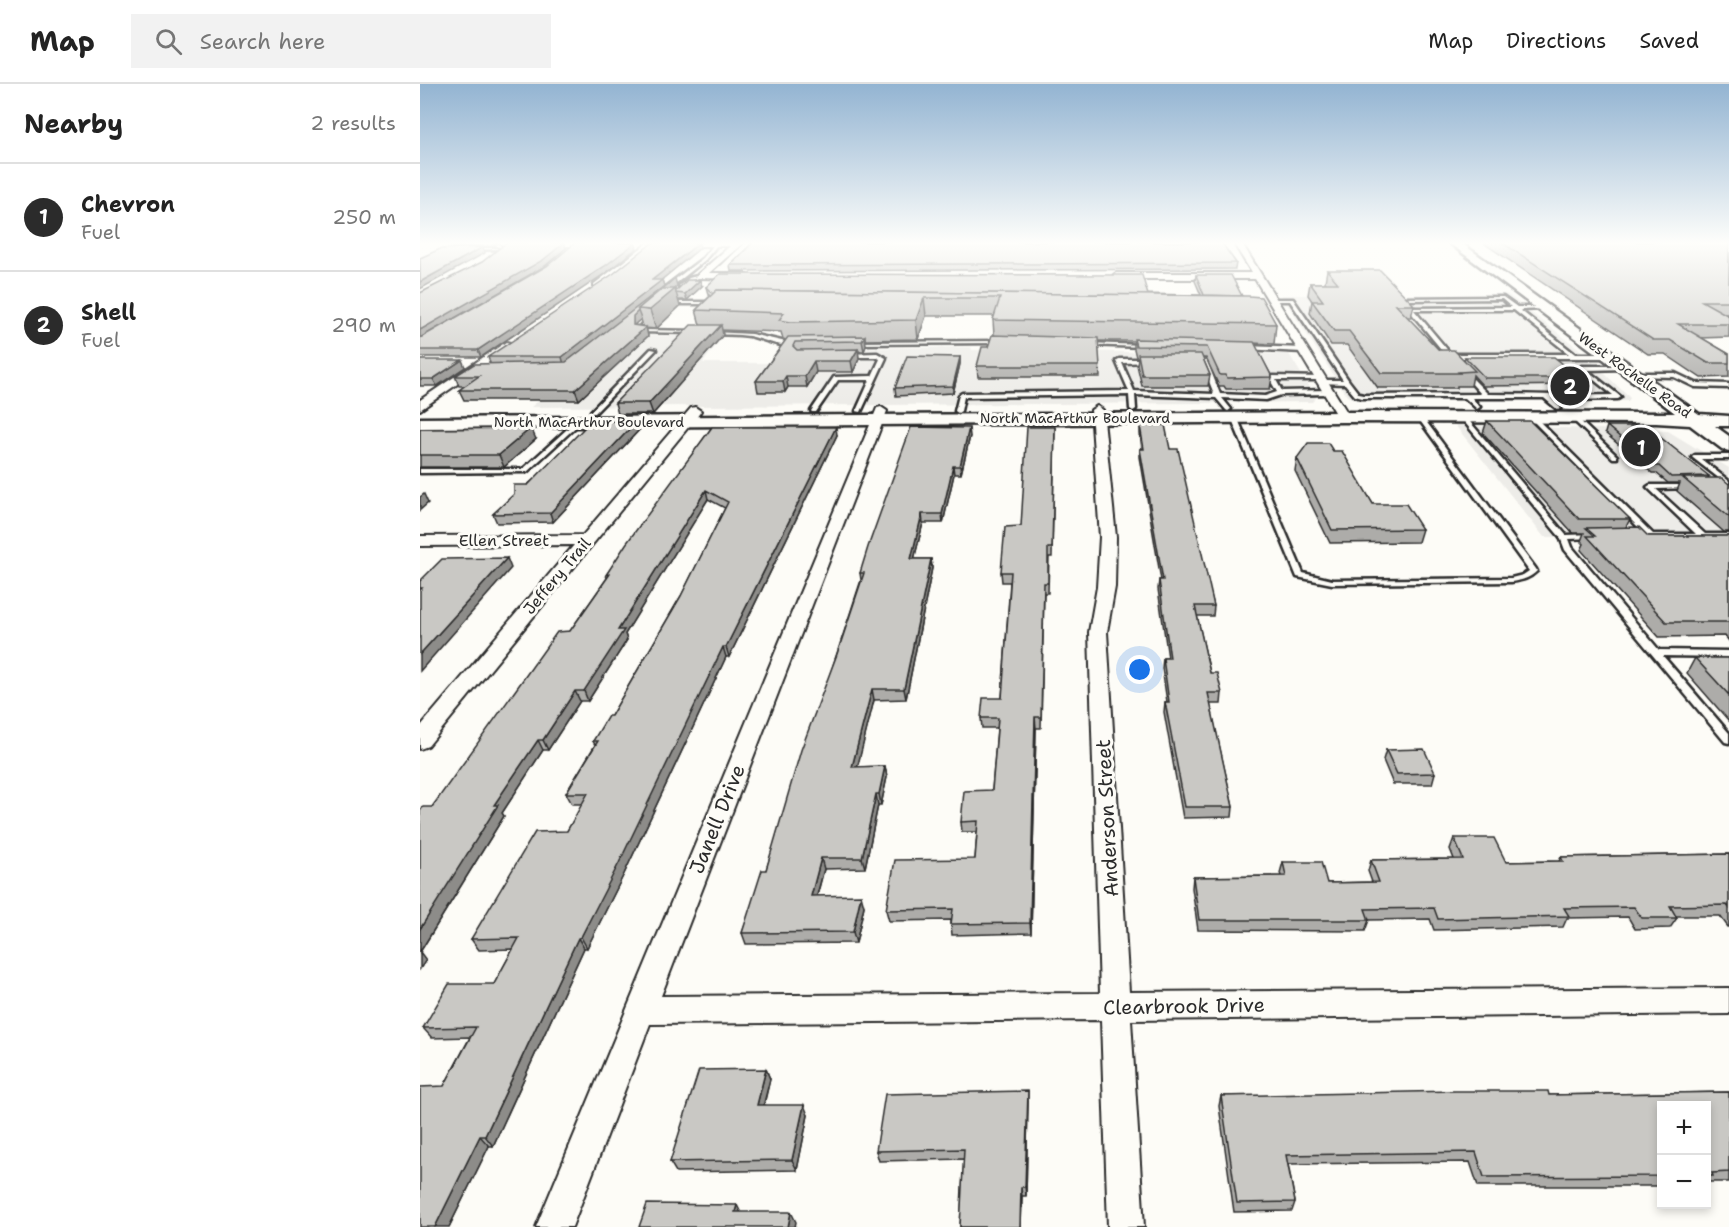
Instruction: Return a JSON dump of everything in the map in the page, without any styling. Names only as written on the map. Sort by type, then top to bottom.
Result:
[{"type":"main road","name":"West Rochelle Road","points":[[1527,295],[1729,445]]},
{"type":"main road","name":"North MacArthur Boulevard","points":[[420,423],[578,422],[814,411],[873,414],[958,411],[1097,414],[1132,401],[1384,417],[1420,417],[1473,404],[1533,418],[1729,421]]},
{"type":"main road","name":"North MacArthur Boulevard","points":[[1341,413],[1473,404],[1552,402],[1729,408]]},
{"type":"main road","points":[[1384,417],[1466,411],[1473,404]]},
{"type":"main road","name":"North MacArthur Boulevard","points":[[420,412],[593,412],[691,416],[1097,414],[1227,407]]},
{"type":"street","points":[[1270,295],[1274,311],[1303,350],[1341,413]]},
{"type":"street","points":[[420,406],[474,369],[487,365],[523,336]]},
{"type":"street","points":[[463,362],[487,365]]},
{"type":"street","name":"Janell Drive","points":[[554,1227],[873,414]]},
{"type":"street","name":"Anderson Street","points":[[1097,414],[1108,537],[1106,587],[1098,632],[1126,1227]]},
{"type":"street","name":"Jeffery Trail","points":[[420,741],[691,416]]},
{"type":"street","name":"Ellen Street","points":[[420,542],[588,540]]},
{"type":"street","name":"Clearbrook Drive","points":[[640,1010],[1729,1001]]},
{"type":"lane","points":[[1574,356],[1503,298],[1402,299],[1449,356],[1473,404],[1564,537],[1568,548],[1729,740]]},
{"type":"lane","points":[[659,308],[667,300],[718,303]]},
{"type":"lane","points":[[1273,300],[1291,300],[1358,395],[1473,404]]},
{"type":"lane","points":[[1411,309],[1545,308]]},
{"type":"lane","points":[[653,314],[639,327],[639,331],[729,333],[759,337],[776,344],[800,344]]},
{"type":"lane","points":[[848,343],[1002,342]]},
{"type":"lane","points":[[1073,344],[1155,346]]},
{"type":"lane","points":[[1234,348],[1303,350]]},
{"type":"lane","points":[[593,412],[653,350]]},
{"type":"lane","points":[[844,355],[877,355],[882,358],[874,378],[873,414]]},
{"type":"lane","points":[[1449,356],[1609,356]]},
{"type":"lane","points":[[958,411],[962,394],[1132,401],[1119,361],[1161,361]]},
{"type":"lane","points":[[1183,361],[1204,361],[1227,407],[1300,575],[1332,582],[1510,580],[1526,577],[1533,571],[1420,417]]},
{"type":"lane","points":[[1552,402],[1572,398],[1618,397],[1582,368],[1676,375],[1695,385],[1729,386]]},
{"type":"lane","points":[[814,411],[836,378],[874,378]]},
{"type":"lane","points":[[1280,393],[1272,378],[1347,382]]},
{"type":"lane","points":[[1227,407],[1280,393],[1328,392]]},
{"type":"lane","points":[[1533,418],[1651,536]]},
{"type":"lane","points":[[1574,418],[1615,457]]},
{"type":"lane","points":[[420,471],[525,471],[578,422]]},
{"type":"lane","points":[[1718,487],[1729,485],[1725,478],[1695,457],[1729,457]]},
{"type":"lane","points":[[1695,487],[1650,487],[1703,536]]},
{"type":"lane","points":[[1564,537],[1608,536]]},
{"type":"lane","points":[[1630,536],[1729,536]]},
{"type":"lane","points":[[1656,653],[1729,654]]},
{"type":"shaded area","points":[[1281,295],[1509,295],[1578,348],[1630,398],[1628,401],[1356,400],[1347,396]]},
{"type":"shaded area","points":[[616,335],[723,336],[703,363],[769,363],[779,349],[971,347],[972,350],[1289,354],[1316,398],[1312,402],[531,407]]},
{"type":"shaded area","points":[[1455,425],[1668,431],[1729,468],[1729,537],[1544,537]]},
{"type":"building","points":[[420,295],[481,295],[420,330]]},
{"type":"building","points":[[495,295],[561,295],[478,350],[420,350],[420,338]]},
{"type":"building","points":[[581,295],[642,295],[562,357],[488,357]]},
{"type":"building","points":[[654,295],[633,316],[633,325],[646,327],[575,390],[459,390],[479,376],[455,376],[474,364],[566,362]]},
{"type":"building","points":[[654,295],[667,295],[650,310],[638,309]]},
{"type":"building","points":[[711,295],[1249,296],[1261,297],[1276,324],[993,320],[1000,298],[924,298],[916,320],[791,322],[779,320],[784,313],[696,310]]},
{"type":"building","points":[[1319,295],[1405,295],[1414,305],[1396,305],[1439,350],[1454,350],[1475,371],[1381,373],[1349,331],[1334,331],[1312,301],[1323,301]]},
{"type":"building","points":[[1584,295],[1729,295],[1729,301],[1702,301],[1729,316],[1729,324],[1678,324],[1729,354],[1729,363],[1708,363],[1670,340],[1653,340]]},
{"type":"building","points":[[691,325],[721,325],[649,403],[615,403]]},
{"type":"building","points":[[992,335],[1098,338],[1100,366],[977,366],[982,347],[988,347]]},
{"type":"building","points":[[865,336],[862,341],[795,342],[793,346],[797,350],[858,349],[851,361],[814,361],[805,376],[786,376],[783,381],[756,381],[788,337]]},
{"type":"building","points":[[1134,339],[1254,342],[1272,377],[1227,378],[1226,375],[1220,375],[1207,347],[1136,346]]},
{"type":"building","points":[[1138,354],[1201,354],[1210,375],[1142,375]]},
{"type":"building","points":[[907,356],[960,357],[953,386],[895,388]]},
{"type":"building","points":[[1465,357],[1554,357],[1581,378],[1485,378]]},
{"type":"building","points":[[420,360],[462,360],[433,379],[420,379]]},
{"type":"building","points":[[602,421],[637,421],[550,513],[493,514],[514,494],[514,485],[528,485],[586,426],[597,426]]},
{"type":"building","points":[[1487,421],[1530,421],[1630,519],[1579,519]]},
{"type":"building","points":[[1165,425],[1170,449],[1178,449],[1214,606],[1195,606],[1210,673],[1217,673],[1222,693],[1208,693],[1233,807],[1185,807],[1165,702],[1169,702],[1163,658],[1170,658],[1159,580],[1163,580],[1140,449],[1144,449],[1140,426]]},
{"type":"building","points":[[1607,426],[1646,426],[1709,476],[1671,477],[1659,466],[1654,466]]},
{"type":"building","points":[[712,427],[836,427],[726,647],[723,647],[619,863],[581,937],[578,938],[485,1136],[480,1136],[435,1227],[420,1227],[420,1087],[444,1086],[476,1027],[423,1028],[449,984],[494,984],[519,938],[471,939],[535,832],[567,831],[588,793],[566,793],[598,741],[593,741],[608,716],[611,716],[681,596],[728,502],[706,490],[618,630],[624,630],[584,691],[575,691],[543,740],[538,740],[494,805],[498,805],[420,929],[420,811],[423,807],[432,807],[557,632],[570,631],[610,574],[606,575],[626,544]]},
{"type":"building","points":[[911,427],[969,428],[960,466],[953,466],[942,514],[922,514],[911,559],[931,559],[904,689],[872,689],[852,767],[885,766],[879,794],[876,794],[862,858],[821,858],[811,896],[861,895],[853,932],[742,933],[762,870],[766,870],[801,750],[837,654],[864,573],[860,573],[868,547]]},
{"type":"building","points":[[1027,427],[1055,427],[1052,548],[1048,548],[1048,583],[1044,583],[1041,717],[1035,717],[1030,923],[951,924],[953,909],[886,910],[895,860],[975,859],[978,821],[961,822],[964,791],[992,790],[998,718],[981,718],[983,698],[1002,698],[1011,572],[1001,572],[1005,527],[1021,526]]},
{"type":"building","points":[[531,428],[499,455],[420,455],[420,429]]},
{"type":"building","points":[[1308,443],[1328,443],[1333,451],[1342,451],[1373,504],[1406,504],[1422,529],[1332,530],[1297,458]]},
{"type":"building","points":[[1683,478],[1722,478],[1729,484],[1729,517]]},
{"type":"building","points":[[1639,527],[1648,536],[1729,536],[1729,622],[1666,622],[1587,536],[1595,536],[1586,528]]},
{"type":"building","points":[[507,558],[420,654],[420,590],[422,588],[420,588],[420,581],[442,559]]},
{"type":"building","points":[[1695,658],[1729,658],[1729,695]]},
{"type":"building","points":[[1424,749],[1435,773],[1397,774],[1386,750]]},
{"type":"building","points":[[1454,838],[1494,838],[1506,862],[1563,861],[1561,857],[1729,854],[1729,908],[1727,905],[1670,906],[1677,918],[1642,918],[1634,907],[1564,908],[1569,916],[1438,919],[1434,908],[1365,909],[1369,920],[1199,920],[1193,877],[1286,876],[1283,862],[1321,862],[1327,883],[1379,882],[1371,860],[1463,859]]},
{"type":"building","points":[[766,1069],[757,1105],[804,1105],[792,1160],[670,1162],[699,1070]]},
{"type":"building","points":[[1028,1091],[1025,1187],[1021,1187],[1020,1227],[960,1227],[964,1149],[876,1151],[885,1094]]},
{"type":"building","points":[[1455,1091],[1548,1091],[1549,1095],[1729,1092],[1729,1172],[1712,1173],[1713,1176],[1711,1176],[1711,1101],[1657,1101],[1657,1176],[1484,1177],[1476,1152],[1286,1155],[1295,1202],[1237,1203],[1221,1096]]},
{"type":"building","points":[[647,1204],[737,1205],[735,1212],[791,1212],[788,1227],[639,1227]]},
{"type":"place","name":"Shell","points":[[1570,386]]},
{"type":"place","name":"Chevron","points":[[1641,447]]}]
